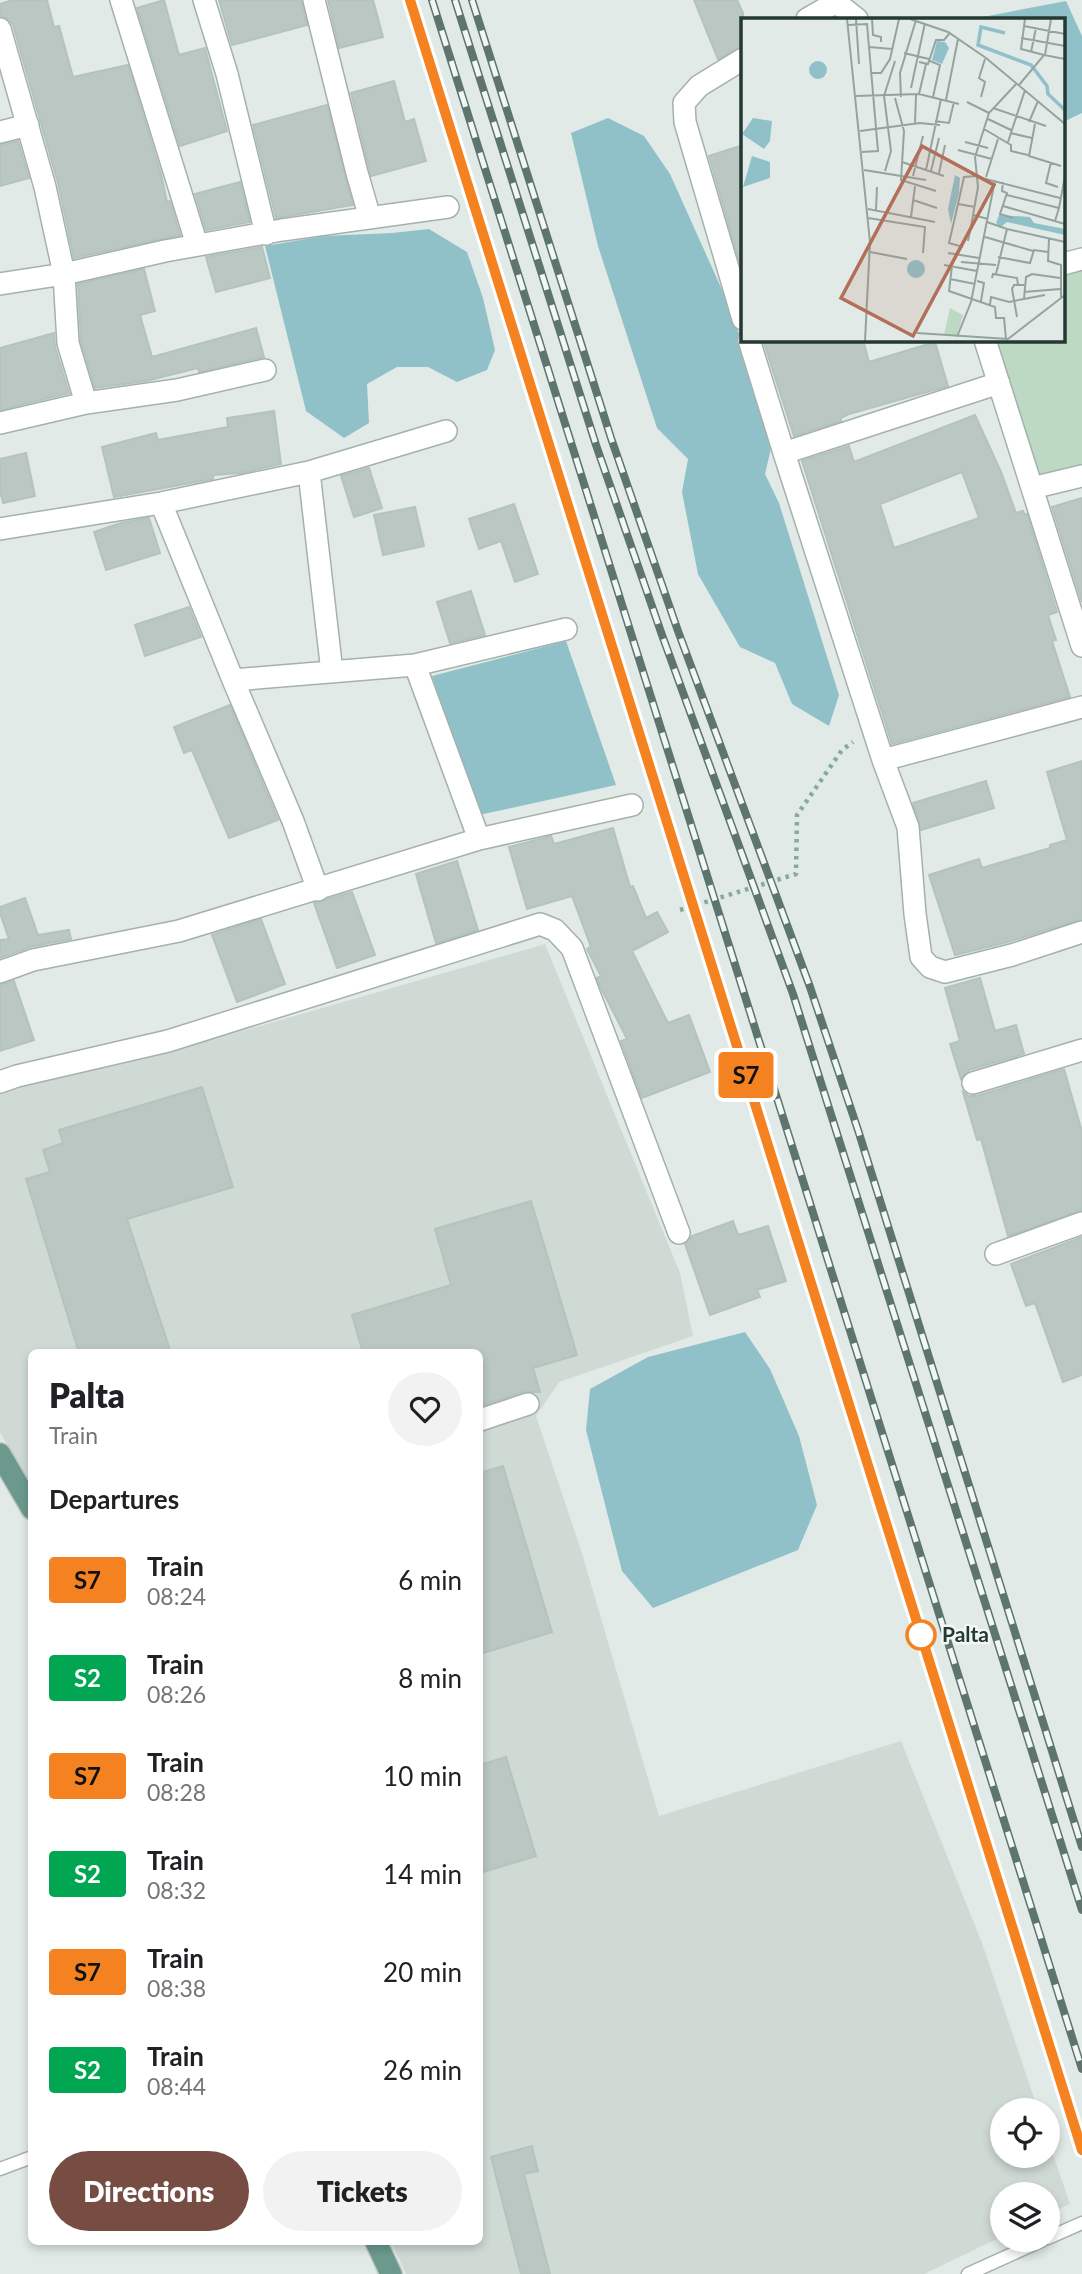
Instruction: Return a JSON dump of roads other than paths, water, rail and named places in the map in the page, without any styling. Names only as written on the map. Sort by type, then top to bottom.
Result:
[{"type":"main road","points":[[0,1454],[28,1502]]},
{"type":"main road","points":[[377,2245],[391,2274]]},
{"type":"street","points":[[121,0],[197,245]]},
{"type":"street","points":[[204,0],[227,74],[266,234]]},
{"type":"street","points":[[314,0],[370,218]]},
{"type":"street","points":[[810,18],[845,6]]},
{"type":"street","points":[[0,29],[45,187],[64,274],[68,343],[86,403]]},
{"type":"street","points":[[741,60],[699,86],[684,103],[685,122],[741,315]]},
{"type":"street","points":[[0,132],[28,125]]},
{"type":"street","points":[[0,284],[64,274],[197,245],[449,207]]},
{"type":"street","points":[[1064,264],[1082,259]]},
{"type":"street","points":[[749,341],[883,760],[908,827],[920,957],[930,967],[945,972],[1012,955],[1082,932]]},
{"type":"street","points":[[985,341],[1082,646]]},
{"type":"street","points":[[0,423],[86,403],[177,390],[265,370]]},
{"type":"street","points":[[784,453],[999,383]]},
{"type":"street","points":[[0,529],[161,503],[309,472],[446,431]]},
{"type":"street","points":[[309,472],[332,672]]},
{"type":"street","points":[[1032,488],[1082,476]]},
{"type":"street","points":[[161,503],[293,821],[318,890]]},
{"type":"street","points":[[233,680],[415,665],[566,629]]},
{"type":"street","points":[[415,665],[479,839]]},
{"type":"street","points":[[883,760],[1082,707]]},
{"type":"street","points":[[0,972],[33,960],[178,930],[318,890],[479,839],[632,805]]},
{"type":"street","points":[[0,1083],[18,1076],[168,1041],[540,924],[555,930],[572,948],[679,1233]]},
{"type":"street","points":[[973,1083],[1082,1050]]},
{"type":"street","points":[[996,1254],[1082,1223]]},
{"type":"street","points":[[483,1419],[528,1404]]},
{"type":"lane","points":[[0,2169],[28,2158]]},
{"type":"lane","points":[[1060,2233],[1082,2223]]},
{"type":"lane","points":[[968,2274],[1017,2252]]},
{"type":"water","points":[[1066,1],[1082,36],[1082,113],[1064,122],[1064,18],[977,18]]},
{"type":"water","points":[[608,118],[644,136],[670,174],[732,312],[773,440],[765,474],[779,503],[839,695],[829,726],[792,704],[775,663],[740,647],[698,574],[682,492],[688,459],[657,428],[598,246],[571,133]]},
{"type":"water","points":[[429,229],[467,252],[483,298],[495,350],[487,370],[457,382],[428,367],[397,367],[367,384],[369,423],[344,438],[306,411],[265,246],[324,236]]},
{"type":"water","points":[[566,641],[616,785],[479,815],[432,676]]},
{"type":"water","points":[[745,1332],[770,1369],[799,1436],[817,1505],[798,1550],[653,1608],[622,1571],[586,1430],[590,1389],[648,1357]]},
{"type":"railway","points":[[410,0],[1082,2150]]},
{"type":"railway","points":[[432,0],[1082,2069]]},
{"type":"railway","points":[[455,0],[596,445],[793,994],[1082,1910]]},
{"type":"railway","points":[[472,0],[611,438],[678,631],[810,987],[858,1130],[1082,1847]]},
{"type":"train","name":"S7","points":[[410,0],[1082,2150]]},
{"type":"place","name":"Palta","points":[[921,1635]]}]
